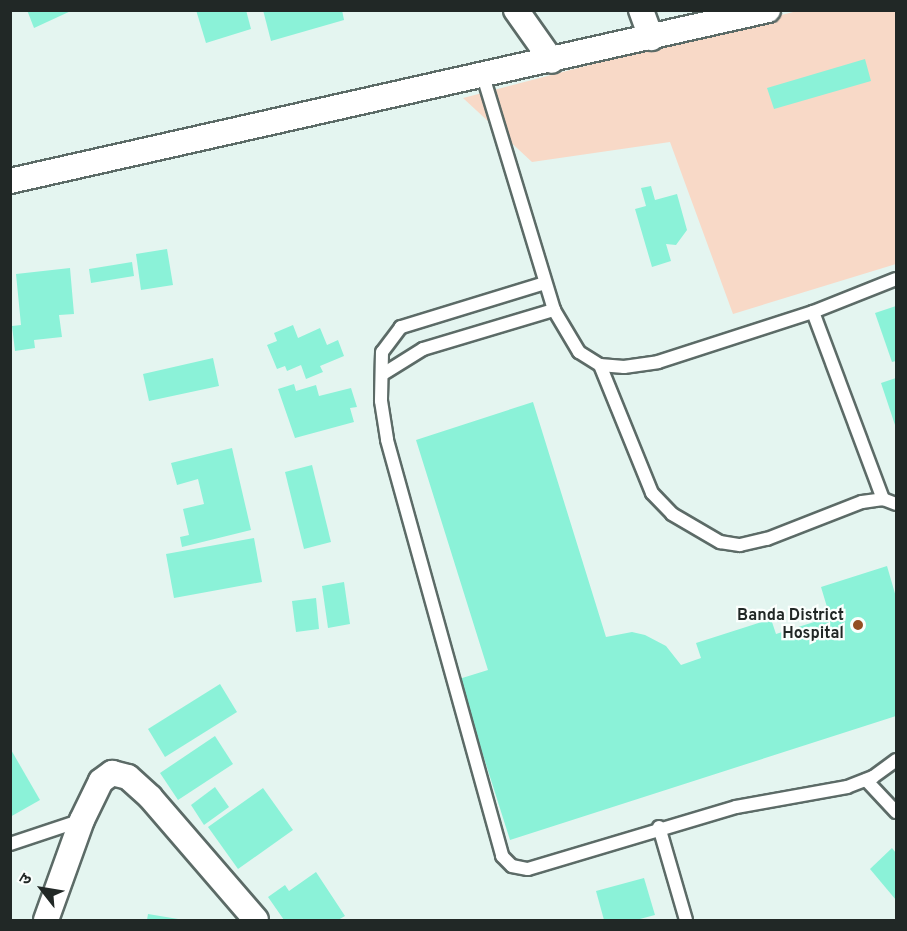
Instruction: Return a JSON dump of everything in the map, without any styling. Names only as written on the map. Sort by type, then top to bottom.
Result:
[{"type":"street","points":[[516,10],[552,61]]},
{"type":"street","points":[[641,10],[651,38]]},
{"type":"street","points":[[10,181],[552,61],[768,10]]},
{"type":"street","points":[[46,921],[82,820],[101,781],[112,773],[128,777],[150,797],[256,921]]},
{"type":"lane","points":[[483,76],[554,310],[579,352],[600,364],[624,367],[658,362],[813,312],[897,279]]},
{"type":"lane","points":[[545,283],[401,327],[382,352],[381,401],[387,440],[502,856],[512,866],[528,868],[659,827],[866,780],[897,760]]},
{"type":"lane","points":[[383,374],[423,349],[554,310]]},
{"type":"lane","points":[[813,312],[884,499]]},
{"type":"lane","points":[[600,364],[652,493],[672,514],[720,542],[740,545],[767,539],[862,502],[884,499],[897,504]]},
{"type":"lane","points":[[866,780],[897,813]]},
{"type":"lane","points":[[10,843],[82,820]]},
{"type":"lane","points":[[659,827],[686,921]]},
{"type":"shaded area","points":[[797,11],[896,11],[896,264],[733,314],[670,142],[532,162],[463,98]]},
{"type":"building","points":[[27,10],[73,10],[34,28]]},
{"type":"building","points":[[196,10],[246,10],[251,29],[206,43]]},
{"type":"building","points":[[263,10],[342,10],[344,20],[271,41]]},
{"type":"building","points":[[865,59],[871,81],[774,109],[767,88]]},
{"type":"building","points":[[651,186],[655,200],[677,194],[687,230],[676,245],[666,244],[671,261],[652,267],[635,209],[646,206],[641,188]]},
{"type":"building","points":[[167,249],[173,285],[141,290],[136,254]]},
{"type":"building","points":[[132,262],[134,276],[91,283],[89,269]]},
{"type":"building","points":[[70,268],[74,314],[59,315],[62,337],[34,340],[35,348],[15,351],[12,326],[21,325],[16,274]]},
{"type":"building","points":[[896,306],[896,361],[892,362],[875,313]]},
{"type":"building","points":[[293,325],[298,338],[320,328],[327,345],[338,340],[344,356],[320,366],[323,372],[306,379],[301,365],[287,371],[285,366],[277,369],[267,345],[277,341],[274,333]]},
{"type":"building","points":[[213,358],[219,386],[149,401],[143,374]]},
{"type":"building","points":[[896,378],[896,428],[881,383]]},
{"type":"building","points":[[294,384],[296,391],[316,385],[319,396],[351,388],[357,407],[350,408],[354,422],[295,438],[278,389]]},
{"type":"building","points":[[533,402],[606,637],[632,632],[645,635],[666,646],[681,665],[701,658],[696,643],[771,619],[776,634],[830,617],[821,587],[887,566],[896,597],[896,716],[510,840],[459,679],[488,670],[416,440]]},
{"type":"building","points":[[232,448],[251,530],[182,547],[180,537],[189,535],[183,509],[204,504],[198,479],[177,485],[171,463]]},
{"type":"building","points":[[312,465],[331,542],[304,549],[285,472]]},
{"type":"building","points":[[254,538],[262,582],[174,598],[166,554]]},
{"type":"building","points":[[344,582],[350,624],[328,628],[322,586]]},
{"type":"building","points":[[316,598],[319,629],[296,632],[292,601]]},
{"type":"building","points":[[220,684],[237,712],[165,757],[148,729]]},
{"type":"building","points":[[215,736],[233,764],[178,800],[160,773]]},
{"type":"building","points":[[10,748],[40,800],[10,817]]},
{"type":"building","points":[[215,787],[229,807],[204,825],[191,805]]},
{"type":"building","points":[[263,788],[293,830],[238,869],[208,827]]},
{"type":"building","points":[[892,848],[896,853],[896,900],[870,869]]},
{"type":"building","points":[[316,872],[345,916],[338,920],[284,920],[268,897],[285,885],[289,891]]},
{"type":"building","points":[[644,878],[655,915],[636,920],[604,920],[596,891]]},
{"type":"building","points":[[148,914],[178,919],[147,920]]},
{"type":"place","name":"Banda District Hospital","points":[[858,625]]}]
